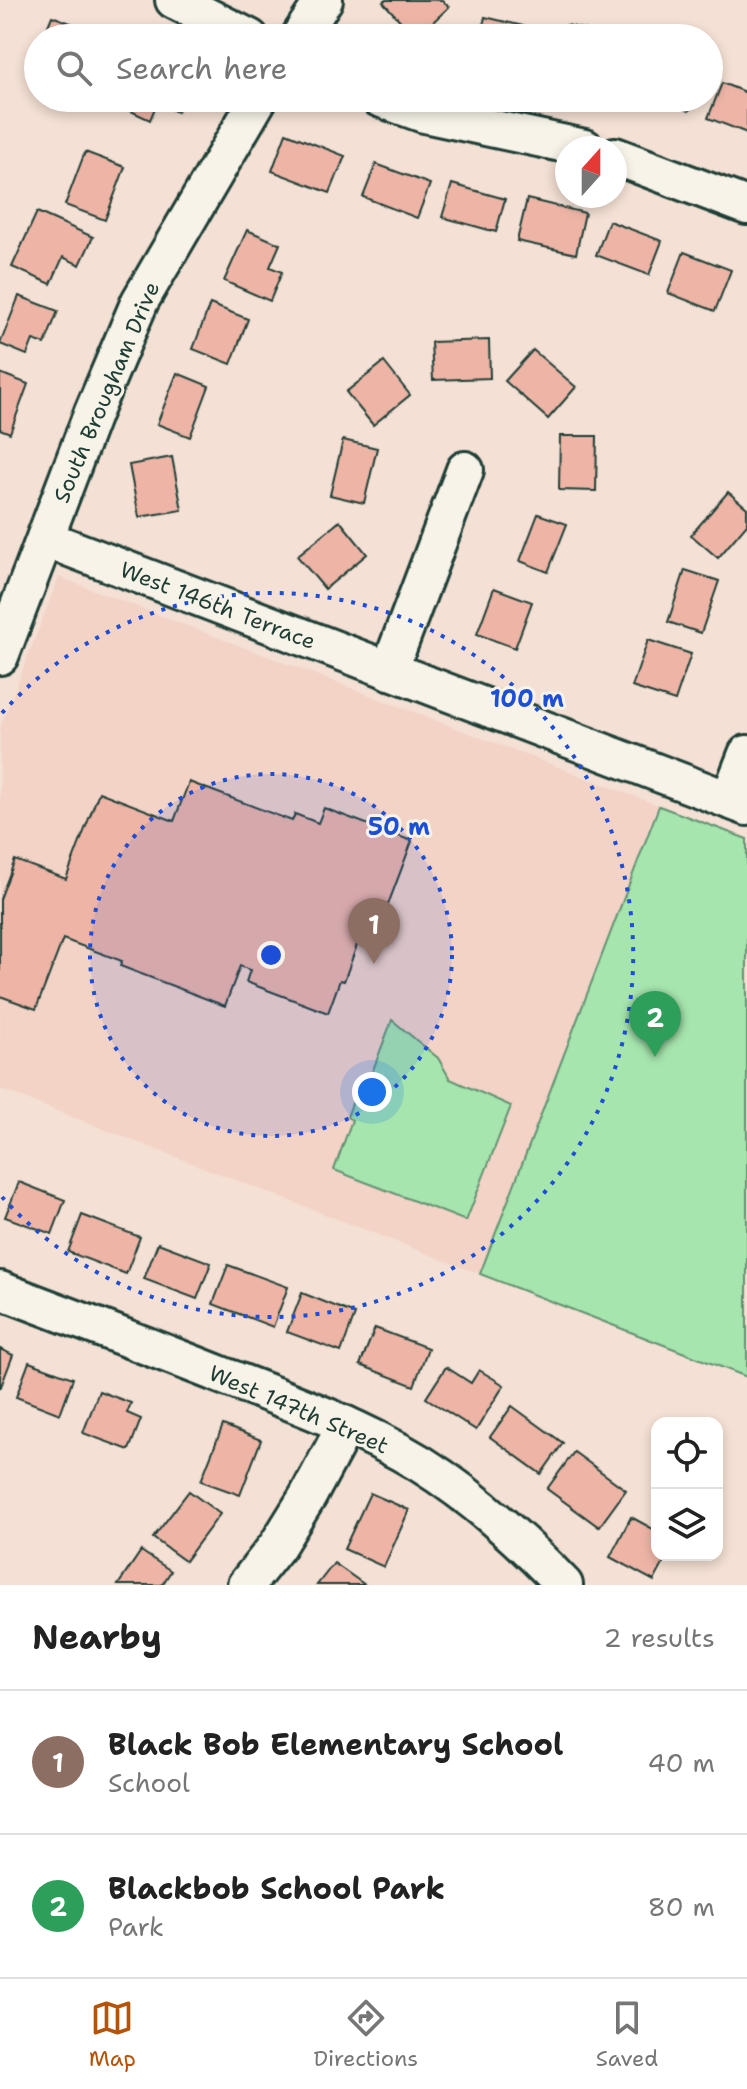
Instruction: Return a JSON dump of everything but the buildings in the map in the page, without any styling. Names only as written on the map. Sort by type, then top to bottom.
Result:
[{"type":"street","points":[[174,0],[222,24]]},
{"type":"street","points":[[308,24],[324,0]]},
{"type":"street","name":"South Brougham Drive","points":[[0,656],[87,426],[140,301],[251,112]]},
{"type":"street","points":[[418,112],[555,142]]},
{"type":"street","points":[[627,161],[747,206]]},
{"type":"street","points":[[389,671],[465,470]]},
{"type":"street","name":"West 146th Terrace","points":[[46,539],[738,804],[747,754]]},
{"type":"street","name":"West 147th Street","points":[[0,1290],[346,1425],[422,1465],[479,1506],[564,1585]]},
{"type":"street","points":[[246,1585],[277,1546],[346,1425]]},
{"type":"shaded area","points":[[59,577],[747,839],[747,1377],[0,1089],[0,728]]},
{"type":"green space","points":[[659,806],[747,839],[747,1377],[480,1274]]},
{"type":"green space","points":[[392,1020],[438,1058],[450,1079],[511,1106],[466,1221],[334,1170],[352,1120],[347,1117],[360,1082],[368,1083]]},
{"type":"place","name":"Black Bob Elementary School","points":[[374,964]]},
{"type":"place","name":"Blackbob School Park","points":[[655,1057]]}]
